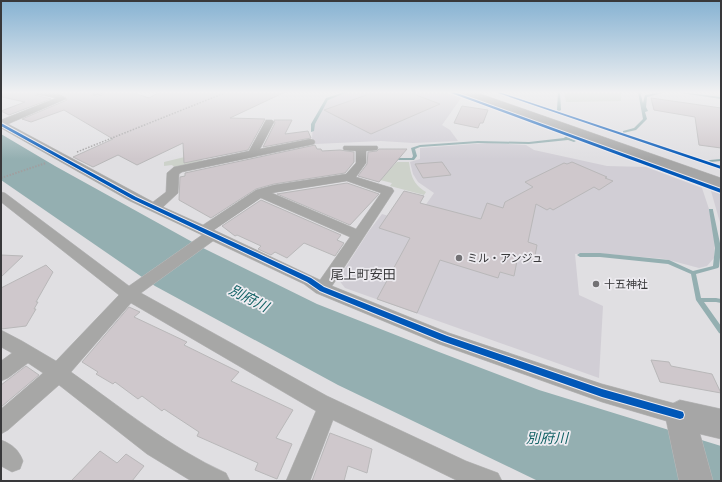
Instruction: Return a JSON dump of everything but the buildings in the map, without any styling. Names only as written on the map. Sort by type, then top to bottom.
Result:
[{"type":"main road","points":[[528,114],[721,184]]},
{"type":"main road","points":[[547,114],[721,175]]},
{"type":"main road","points":[[696,481],[682,420],[721,424]]},
{"type":"street","points":[[1,124],[24,114]]},
{"type":"street","points":[[252,155],[270,122]]},
{"type":"street","points":[[1,124],[154,208],[308,280],[322,288],[445,339],[682,420]]},
{"type":"street","points":[[154,208],[172,193],[173,173],[178,169],[310,142]]},
{"type":"street","points":[[348,148],[361,156]]},
{"type":"street","points":[[350,177],[361,156],[373,148]]},
{"type":"street","points":[[1,423],[58,373],[130,294],[260,193],[274,189],[350,177],[353,180],[388,190],[322,288]]},
{"type":"street","points":[[260,193],[358,235]]},
{"type":"street","points":[[1,196],[130,294],[328,407],[462,471],[490,481]]},
{"type":"street","points":[[1,338],[58,373],[151,444],[206,479]]},
{"type":"street","points":[[1,372],[27,353]]},
{"type":"street","points":[[298,481],[328,407]]},
{"type":"path","points":[[1,178],[63,157],[172,114]]},
{"type":"shaded area","points":[[319,114],[449,114],[442,125],[450,130],[458,141],[413,143],[381,141],[315,144],[312,139],[313,125]]},
{"type":"shaded area","name":"ミル・アンジュ","points":[[488,143],[526,145],[534,150],[607,166],[646,167],[702,188],[709,209],[715,240],[714,258],[707,266],[699,268],[665,259],[595,253],[575,254],[579,295],[603,306],[599,378],[345,288],[338,279],[369,231],[382,214],[413,223],[434,193],[418,182],[413,174],[410,162],[420,159],[420,148]]},
{"type":"shaded area","points":[[201,153],[202,161],[174,167],[172,165],[164,166],[164,162]]},
{"type":"shaded area","points":[[397,162],[409,162],[413,179],[418,186],[426,192],[424,195],[390,186],[392,183],[380,180]]},
{"type":"shaded area","points":[[711,191],[721,194],[721,226]]},
{"type":"water","name":"別府川","points":[[1,134],[55,166],[205,249],[317,304],[539,390],[721,446],[721,481],[538,481],[338,385],[155,286],[1,180]]},
{"type":"waterway","points":[[312,131],[313,124],[318,114]]},
{"type":"waterway","points":[[624,132],[635,129],[645,119],[644,114]]},
{"type":"waterway","points":[[566,138],[574,141]]},
{"type":"waterway","points":[[393,159],[413,159],[415,156],[413,148],[420,146],[478,142],[529,143],[568,139]]},
{"type":"waterway","points":[[710,161],[721,160]]},
{"type":"waterway","points":[[693,273],[716,267],[718,248],[711,210]]},
{"type":"waterway","points":[[580,255],[600,255],[669,262],[693,273]]},
{"type":"waterway","points":[[693,273],[699,300]]},
{"type":"waterway","points":[[699,300],[721,301]]},
{"type":"waterway","points":[[699,300],[721,331]]},
{"type":"cycle path","points":[[513,114],[721,191]]},
{"type":"cycle path","points":[[563,114],[721,168]]},
{"type":"cycle path","points":[[1,124],[134,198],[309,280],[322,289],[445,339],[602,393],[680,415]]},
{"type":"place","name":"ミル・アンジュ","points":[[459,258]]},
{"type":"place","name":"十五神社","points":[[596,284]]},
{"type":"district","name":"尾上町安田","points":[[363,274]]}]
